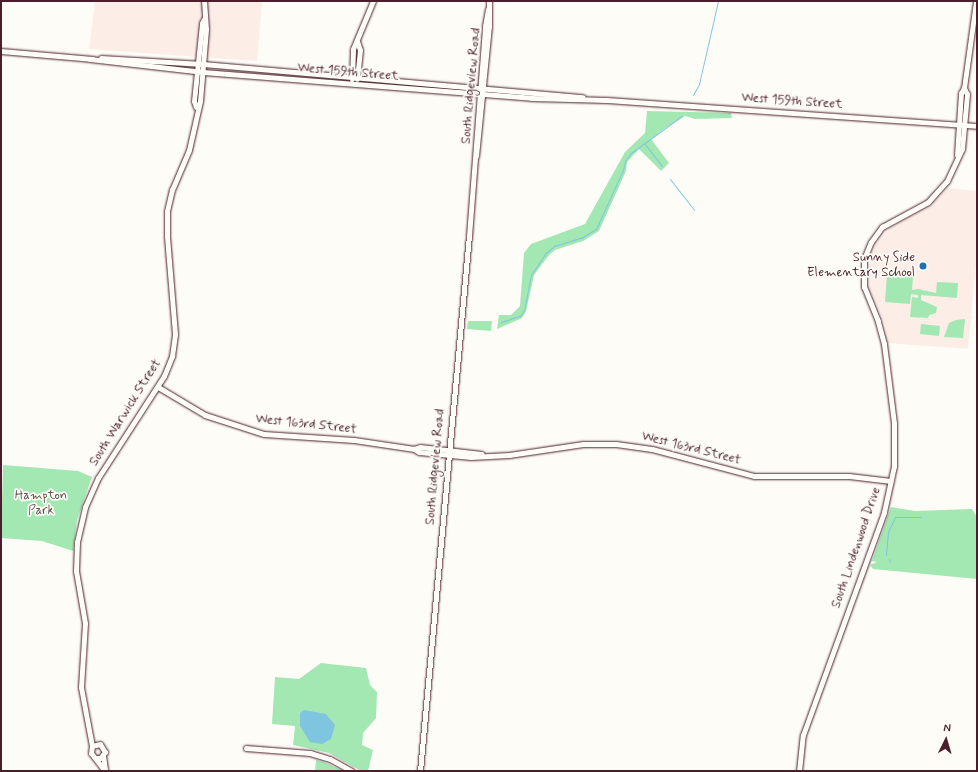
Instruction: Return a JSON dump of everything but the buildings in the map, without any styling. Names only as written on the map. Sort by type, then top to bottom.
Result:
[{"type":"street","name":"South Warwick Street","points":[[91,730],[81,687],[85,623],[76,571],[77,542],[85,507],[98,478],[158,387],[171,362],[175,334],[167,236],[167,211],[172,190],[189,150],[196,107],[200,101],[200,72],[206,23],[204,19],[204,1]]},
{"type":"street","points":[[355,84],[351,77],[352,58],[373,1]]},
{"type":"street","name":"South Ridgeview Road","points":[[420,771],[489,1]]},
{"type":"street","name":"South Lindenwood Drive","points":[[957,156],[961,93],[964,88],[969,34],[976,1]]},
{"type":"street","points":[[355,84],[358,78],[360,50],[357,41]]},
{"type":"street","name":"West 159th Street","points":[[1,51],[90,58],[201,64],[606,100]]},
{"type":"street","name":"West 159th Street","points":[[90,58],[200,72],[481,94],[606,100],[977,126]]},
{"type":"street","name":"South Lindenwood Drive","points":[[799,771],[803,735],[884,512],[891,481],[894,423],[882,334],[863,281],[864,259],[871,242],[882,227],[928,202],[943,187],[957,156],[962,149],[967,94],[964,88]]},
{"type":"street","name":"West 163rd Street","points":[[158,387],[205,415],[264,434],[354,440],[414,449],[419,452],[449,452],[485,456],[509,455],[583,444],[616,444],[652,449],[754,476],[849,476],[891,481]]},
{"type":"street","points":[[91,730],[104,748],[103,755],[105,771]]},
{"type":"street","points":[[91,730],[91,753],[105,771]]},
{"type":"street","points":[[92,746],[100,744]]},
{"type":"street","points":[[246,748],[310,753],[330,759],[352,771]]},
{"type":"street","points":[[96,758],[103,755]]},
{"type":"shaded area","points":[[95,1],[262,1],[257,61],[89,49]]},
{"type":"shaded area","points":[[948,188],[977,191],[977,252],[968,349],[888,343],[884,322],[868,283],[871,255],[877,242],[890,228],[932,205]]},
{"type":"green space","points":[[647,111],[731,113],[732,118],[695,119],[685,116],[664,129],[651,139],[669,163],[661,171],[639,149],[627,162],[626,171],[599,231],[583,241],[555,250],[549,255],[534,275],[526,311],[522,318],[497,329],[499,315],[511,315],[520,306],[524,253],[531,244],[585,224],[625,152],[645,133]]},
{"type":"green space","points":[[887,274],[913,277],[912,290],[918,289],[936,293],[937,282],[958,283],[957,298],[921,295],[921,300],[937,307],[936,313],[929,315],[928,318],[910,317],[912,297],[918,298],[918,295],[911,294],[910,304],[885,302]]},
{"type":"green space","points":[[965,319],[963,338],[944,337],[949,323],[956,320]]},
{"type":"green space","points":[[468,321],[492,321],[491,331],[467,329]]},
{"type":"green space","points":[[921,324],[940,326],[939,336],[920,334]]},
{"type":"green space","name":"Hampton Park","points":[[3,465],[78,471],[92,477],[77,520],[73,551],[42,541],[1,538]]},
{"type":"green space","points":[[891,507],[915,511],[972,509],[977,517],[977,579],[873,569],[870,565],[877,562],[872,561]]},
{"type":"green space","points":[[321,663],[366,668],[370,685],[377,692],[376,718],[363,733],[362,745],[373,750],[368,771],[361,771],[329,753],[293,745],[295,726],[272,724],[275,677],[299,679]]},
{"type":"green space","points":[[316,760],[324,762],[343,771],[315,771]]},
{"type":"water","points":[[304,710],[326,714],[335,725],[331,739],[322,744],[310,742],[300,726],[300,713]]},
{"type":"waterway","points":[[693,95],[699,84],[718,1]]},
{"type":"waterway","points":[[501,322],[520,316],[524,311],[531,275],[546,253],[554,246],[581,238],[596,229],[623,170],[625,161],[631,153],[682,116]]},
{"type":"waterway","points":[[644,143],[662,166]]},
{"type":"waterway","points":[[670,179],[694,210]]},
{"type":"waterway","points":[[886,555],[888,532],[895,517],[921,517]]},
{"type":"place","name":"Sunny Side Elementary School","points":[[923,266]]}]
